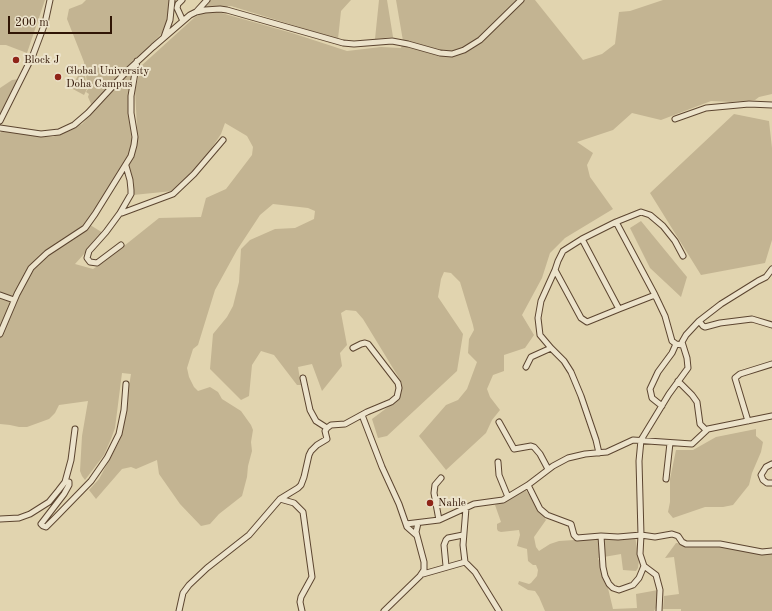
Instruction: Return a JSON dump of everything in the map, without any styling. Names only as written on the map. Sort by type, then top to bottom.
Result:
[{"type":"street","points":[[0,121],[35,48],[45,23],[50,0]]},
{"type":"street","points":[[164,38],[170,20],[172,0]]},
{"type":"street","points":[[182,0],[178,4],[177,8],[183,21]]},
{"type":"street","points":[[0,128],[41,134],[59,132],[66,129],[88,113],[138,61],[183,21],[196,12],[207,0]]},
{"type":"street","points":[[196,12],[220,9],[343,43],[354,44],[392,41],[440,53],[452,54],[464,50],[480,40],[521,0]]},
{"type":"street","points":[[0,334],[14,300],[31,268],[47,253],[85,228],[126,166],[131,156],[134,144],[131,105],[138,61]]},
{"type":"street","points":[[676,119],[706,108],[749,104],[772,105]]},
{"type":"street","points":[[120,213],[124,213],[173,194],[194,174],[223,140]]},
{"type":"street","points":[[121,245],[97,263],[90,262],[87,258],[89,251],[120,213],[131,194],[130,180],[126,166]]},
{"type":"street","points":[[599,453],[596,440],[573,377],[564,361],[540,335],[537,324],[541,301],[558,260],[563,251],[582,239],[616,222],[641,212],[650,215],[663,226],[675,241],[683,256]]},
{"type":"street","points":[[616,222],[665,316],[672,341],[679,344],[687,358],[688,368],[678,381],[641,440],[640,554],[641,561],[644,566],[655,573],[661,597],[659,611]]},
{"type":"street","points":[[582,239],[619,309]]},
{"type":"street","points":[[662,406],[652,398],[650,389],[658,372],[686,335],[699,321],[721,304],[768,276],[772,269]]},
{"type":"street","points":[[555,270],[581,318],[587,322],[655,295]]},
{"type":"street","points":[[0,295],[14,300]]},
{"type":"street","points":[[699,321],[702,326],[705,327],[720,323],[752,319],[772,325]]},
{"type":"street","points":[[179,611],[183,593],[189,585],[207,568],[249,535],[280,499],[301,485],[311,451],[317,444],[327,439],[325,431],[327,428],[331,425],[345,424],[362,414],[395,400],[399,393],[399,388],[394,377],[368,344],[365,343],[353,348]]},
{"type":"street","points":[[526,367],[531,357],[551,348]]},
{"type":"street","points":[[748,421],[735,378],[740,374],[772,364]]},
{"type":"street","points":[[303,378],[310,410],[316,421],[327,428]]},
{"type":"street","points":[[678,381],[697,402],[700,424],[706,430]]},
{"type":"street","points":[[65,482],[68,481],[69,485],[41,524],[43,526],[46,527],[91,481],[107,458],[119,434],[124,410],[126,384]]},
{"type":"street","points":[[362,414],[408,529],[416,535]]},
{"type":"street","points":[[406,524],[439,520],[474,504],[497,502],[528,485],[548,469],[560,461],[568,458],[610,451],[633,440],[692,444],[706,430],[772,416]]},
{"type":"street","points":[[499,422],[514,449],[531,446],[534,447],[540,454],[548,469]]},
{"type":"street","points":[[0,519],[19,518],[37,510],[48,502],[65,482],[75,429]]},
{"type":"street","points":[[666,479],[670,443]]},
{"type":"street","points":[[498,462],[499,475],[508,497]]},
{"type":"street","points":[[772,464],[766,467],[761,475],[763,480],[767,483],[772,483]]},
{"type":"street","points":[[439,520],[434,493],[435,485],[441,478]]},
{"type":"street","points":[[528,485],[540,509],[547,515],[571,524],[575,537],[578,538],[641,535],[655,537],[676,535],[686,544],[720,544],[762,552],[772,551]]},
{"type":"street","points":[[280,499],[294,503],[303,512],[312,577],[301,597],[300,602],[302,611]]},
{"type":"street","points":[[466,508],[462,545],[464,562],[475,572],[499,611]]},
{"type":"street","points":[[418,523],[415,528],[424,562],[423,574]]},
{"type":"street","points":[[446,566],[444,546],[446,540],[448,538],[463,535]]},
{"type":"street","points":[[601,536],[605,576],[613,588],[619,590],[632,585],[639,578],[644,566]]},
{"type":"street","points":[[384,611],[423,574],[446,566],[464,562]]},
{"type":"shaded area","points":[[0,0],[45,0],[27,53],[6,45],[0,45]]},
{"type":"shaded area","points":[[86,0],[170,0],[166,29],[92,106],[88,97],[89,94],[86,92],[88,89],[84,62],[67,19],[69,9],[82,4]]},
{"type":"shaded area","points":[[211,0],[351,0],[341,11],[338,39],[231,6],[203,8]]},
{"type":"shaded area","points":[[379,0],[387,0],[393,37],[375,39]]},
{"type":"shaded area","points":[[396,0],[535,0],[583,60],[602,54],[615,44],[619,12],[630,11],[663,0],[772,0],[772,94],[759,97],[755,100],[731,102],[711,101],[661,120],[632,113],[613,130],[577,142],[593,153],[587,165],[590,177],[613,209],[565,238],[550,253],[542,278],[522,315],[534,335],[525,348],[504,355],[504,371],[493,375],[487,389],[490,397],[500,410],[492,420],[486,433],[446,470],[419,436],[446,405],[458,400],[467,389],[477,362],[468,353],[469,339],[474,330],[473,325],[460,282],[451,273],[444,272],[441,279],[438,297],[463,334],[457,371],[387,436],[378,438],[372,419],[396,401],[401,394],[402,383],[363,319],[356,311],[346,310],[341,313],[347,345],[340,353],[342,366],[322,391],[312,364],[298,367],[301,385],[297,385],[274,355],[261,351],[252,365],[249,396],[241,400],[210,369],[213,334],[227,317],[233,306],[239,282],[241,249],[250,240],[275,229],[295,228],[314,219],[315,211],[308,208],[273,204],[260,215],[237,250],[215,290],[198,345],[193,349],[187,368],[189,377],[194,387],[198,391],[210,387],[218,392],[222,399],[241,411],[251,425],[253,430],[251,442],[252,451],[242,496],[219,514],[210,524],[201,526],[180,504],[159,474],[157,460],[136,469],[131,467],[122,469],[96,499],[89,490],[99,479],[120,440],[131,374],[122,373],[115,428],[104,455],[85,480],[80,471],[82,436],[88,401],[59,405],[55,413],[49,419],[27,427],[0,424],[0,133],[2,131],[53,137],[82,124],[134,68],[128,100],[132,141],[131,151],[128,160],[87,223],[103,233],[75,264],[93,269],[159,218],[201,217],[206,198],[226,189],[252,155],[253,147],[247,136],[225,123],[221,134],[200,166],[173,191],[133,195],[134,183],[129,165],[135,153],[137,127],[135,90],[141,66],[195,17],[203,13],[218,12],[292,33],[347,51],[381,47],[401,48],[403,41]]},
{"type":"shaded area","points":[[83,67],[87,89],[84,95],[71,88]]},
{"type":"shaded area","points":[[19,79],[0,115],[0,88],[12,80]]},
{"type":"shaded area","points":[[734,114],[769,121],[772,148],[772,240],[765,263],[701,275],[650,193]]},
{"type":"shaded area","points":[[641,221],[687,277],[681,297],[650,268],[630,228]]},
{"type":"shaded area","points":[[756,429],[756,436],[763,442],[761,452],[752,473],[749,485],[733,505],[723,507],[705,507],[673,518],[668,512],[670,502],[670,479],[676,450],[693,450],[716,437]]},
{"type":"shaded area","points":[[525,489],[546,520],[534,537],[536,547],[539,551],[550,544],[559,541],[635,536],[639,560],[636,571],[623,570],[621,554],[598,558],[607,584],[613,609],[637,608],[636,594],[658,590],[658,604],[654,611],[545,611],[535,591],[528,590],[518,584],[519,581],[529,584],[531,583],[537,576],[538,570],[536,565],[533,565],[528,561],[527,549],[517,546],[520,535],[519,530],[501,532],[497,529],[497,524],[501,522],[495,505]]},
{"type":"shaded area","points":[[676,543],[753,550],[772,548],[772,611],[681,611],[681,609],[663,609],[664,596],[679,594],[674,557],[665,558]]},
{"type":"place","name":"Block J","points":[[16,60]]},
{"type":"place","name":"Global University Doha Campus","points":[[58,77]]},
{"type":"place","name":"Nahle","points":[[430,503]]}]
